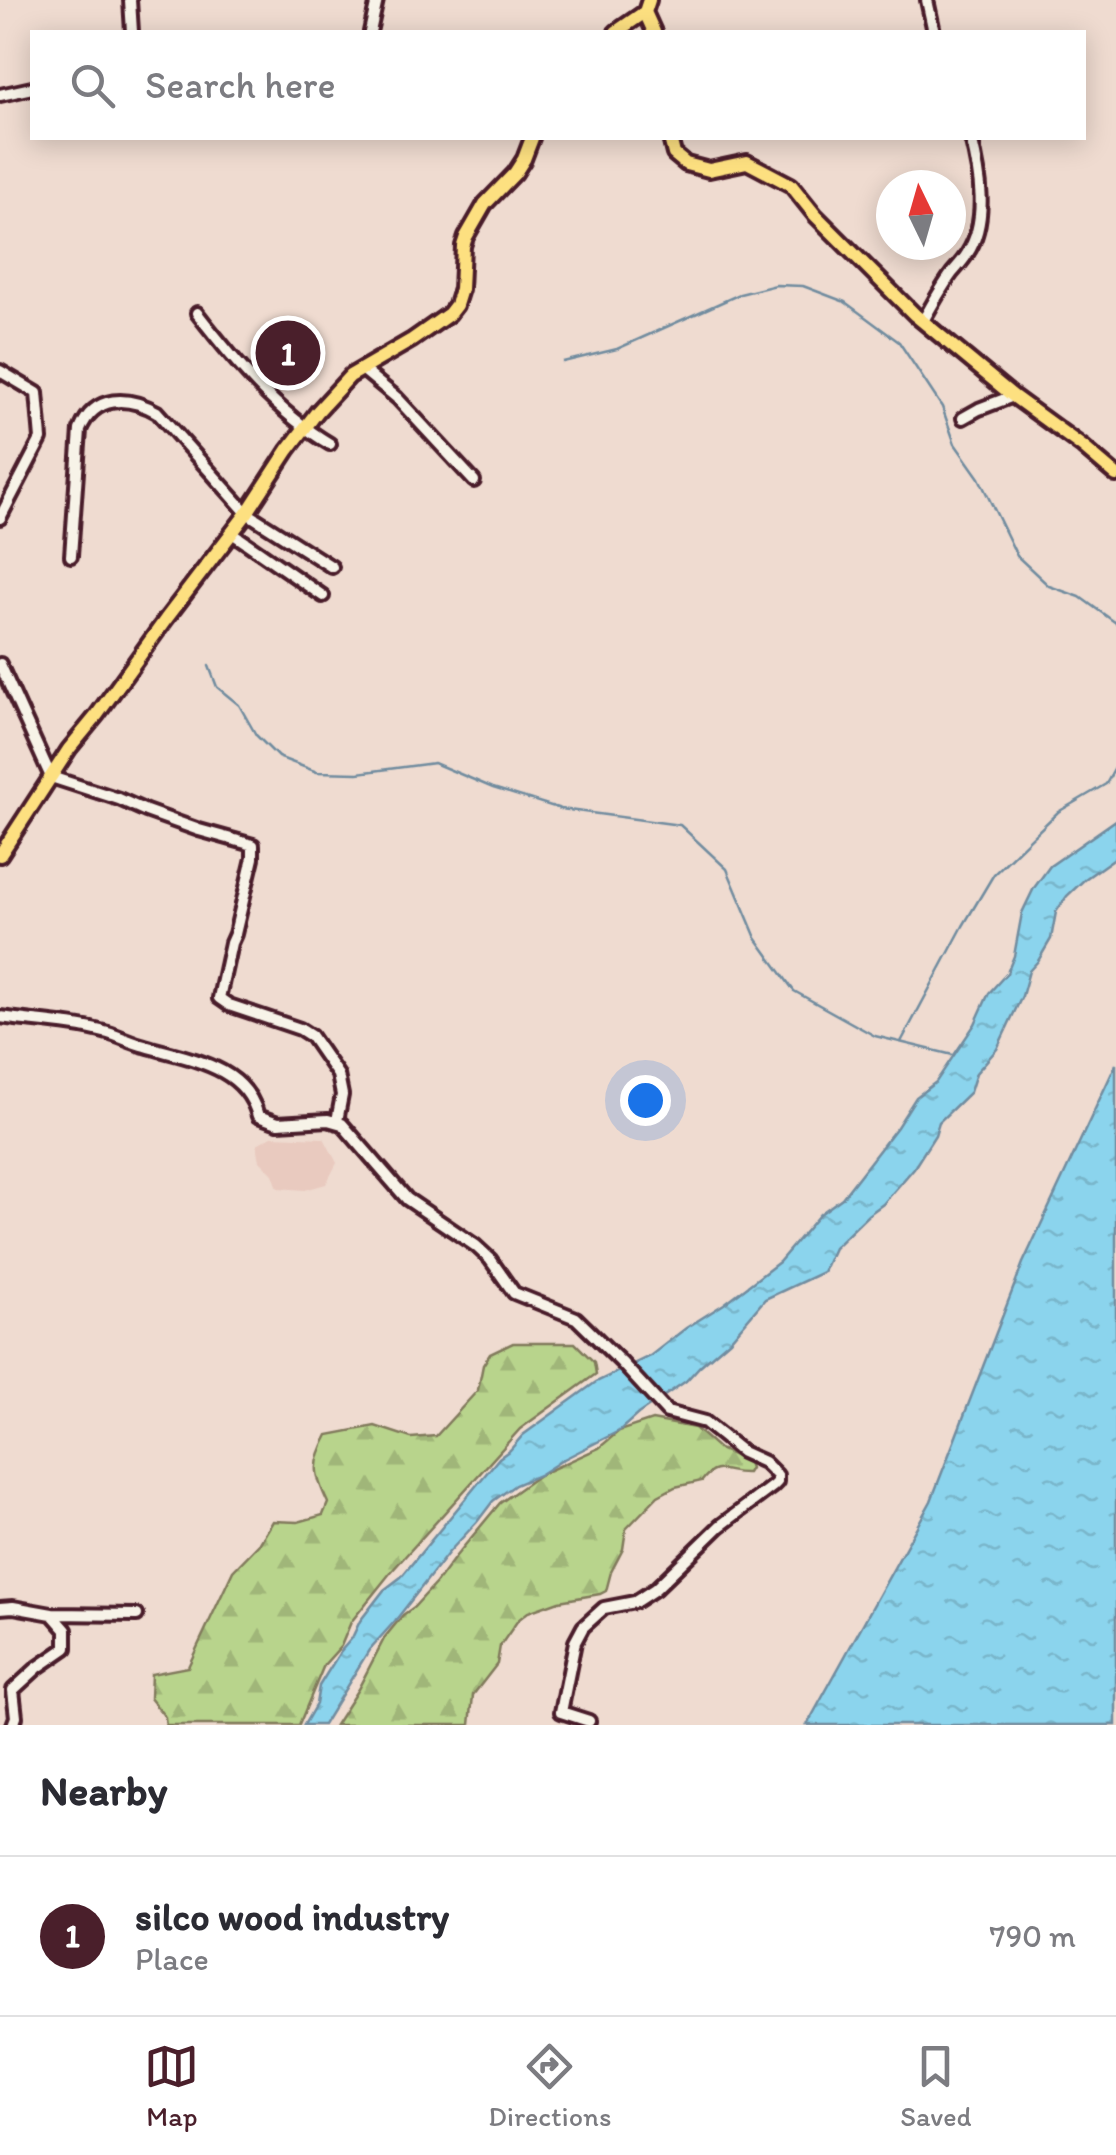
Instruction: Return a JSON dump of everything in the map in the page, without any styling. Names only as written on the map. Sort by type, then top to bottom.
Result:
[{"type":"main road","points":[[618,30],[647,6]]},
{"type":"main road","points":[[0,855],[51,777],[232,534],[288,450],[341,384],[412,340],[456,306],[466,238],[485,204],[515,173],[531,140]]},
{"type":"main road","points":[[670,140],[674,154],[686,164],[710,170],[747,162],[792,185],[866,268],[923,321],[1116,475]]},
{"type":"street","points":[[130,0],[132,30]]},
{"type":"street","points":[[370,30],[378,0]]},
{"type":"street","points":[[928,0],[934,30]]},
{"type":"street","points":[[0,95],[30,88]]},
{"type":"street","points":[[923,321],[969,253],[975,236],[982,198],[972,140]]},
{"type":"street","points":[[198,313],[256,382],[304,429],[330,444]]},
{"type":"street","points":[[362,369],[397,398],[474,481]]},
{"type":"street","points":[[0,371],[37,392],[41,439],[0,518]]},
{"type":"street","points":[[963,418],[1013,396]]},
{"type":"street","points":[[71,556],[80,430],[93,411],[118,400],[138,402],[157,412],[247,513],[332,567]]},
{"type":"street","points":[[232,534],[323,596]]},
{"type":"street","points":[[0,664],[51,777],[119,798],[199,830],[253,844],[220,998],[311,1036],[338,1075],[342,1095],[337,1121]]},
{"type":"street","points":[[0,1017],[106,1033],[200,1061],[219,1069],[254,1098],[258,1116],[278,1123],[337,1121],[347,1127],[407,1199],[490,1259],[514,1293],[576,1318],[673,1414],[705,1422],[777,1475],[777,1482],[720,1526],[654,1589],[635,1602],[604,1608],[583,1627],[575,1642],[562,1712],[589,1721]]},
{"type":"street","points":[[0,1608],[52,1614],[138,1615]]},
{"type":"street","points":[[13,1725],[16,1718],[12,1690],[66,1648],[66,1630],[52,1614]]},
{"type":"shaded area","points":[[272,1136],[324,1138],[337,1163],[326,1184],[305,1190],[278,1188],[273,1174],[260,1161],[257,1144]]},
{"type":"green space","points":[[513,1343],[575,1343],[594,1362],[596,1374],[520,1429],[391,1572],[351,1622],[341,1646],[324,1665],[299,1725],[166,1725],[165,1717],[150,1698],[151,1674],[188,1667],[233,1571],[260,1543],[273,1521],[298,1522],[323,1515],[328,1503],[317,1469],[328,1435],[375,1426],[411,1438],[436,1436],[478,1390],[483,1365],[490,1354]]},
{"type":"green space","points":[[652,1420],[695,1428],[719,1449],[748,1462],[750,1468],[747,1473],[712,1471],[702,1481],[675,1487],[658,1496],[626,1529],[623,1549],[606,1591],[559,1601],[528,1612],[518,1620],[500,1646],[497,1664],[473,1695],[470,1725],[335,1725],[385,1637],[436,1583],[500,1503],[539,1475],[599,1448],[619,1431]]},
{"type":"water","points":[[1116,820],[1116,857],[1085,879],[1056,912],[1051,939],[1029,971],[1022,996],[997,1049],[976,1073],[970,1092],[939,1122],[914,1168],[883,1204],[834,1248],[823,1272],[765,1299],[730,1340],[686,1381],[619,1431],[515,1485],[493,1501],[369,1650],[323,1725],[304,1725],[316,1704],[319,1686],[360,1621],[499,1458],[523,1435],[596,1382],[650,1356],[724,1304],[779,1262],[820,1214],[842,1198],[916,1097],[936,1082],[975,1024],[989,993],[1007,973],[1022,913],[1034,888],[1050,866]]},
{"type":"water","points":[[1116,1064],[1116,1725],[807,1725],[931,1501],[1023,1263]]},
{"type":"waterway","points":[[563,362],[617,349],[740,294],[776,285],[803,286],[845,302],[899,342],[942,407],[955,444],[979,478],[1017,556],[1049,586],[1080,597],[1116,623]]},
{"type":"waterway","points":[[209,666],[217,687],[239,705],[256,735],[278,757],[317,772],[358,773],[434,763],[493,788],[561,809],[680,825],[727,869],[756,938],[794,991],[875,1036],[953,1055]]},
{"type":"waterway","points":[[901,1042],[994,874],[1058,812],[1106,784],[1116,766]]},
{"type":"place","name":"silco wood industry","points":[[288,353]]}]
